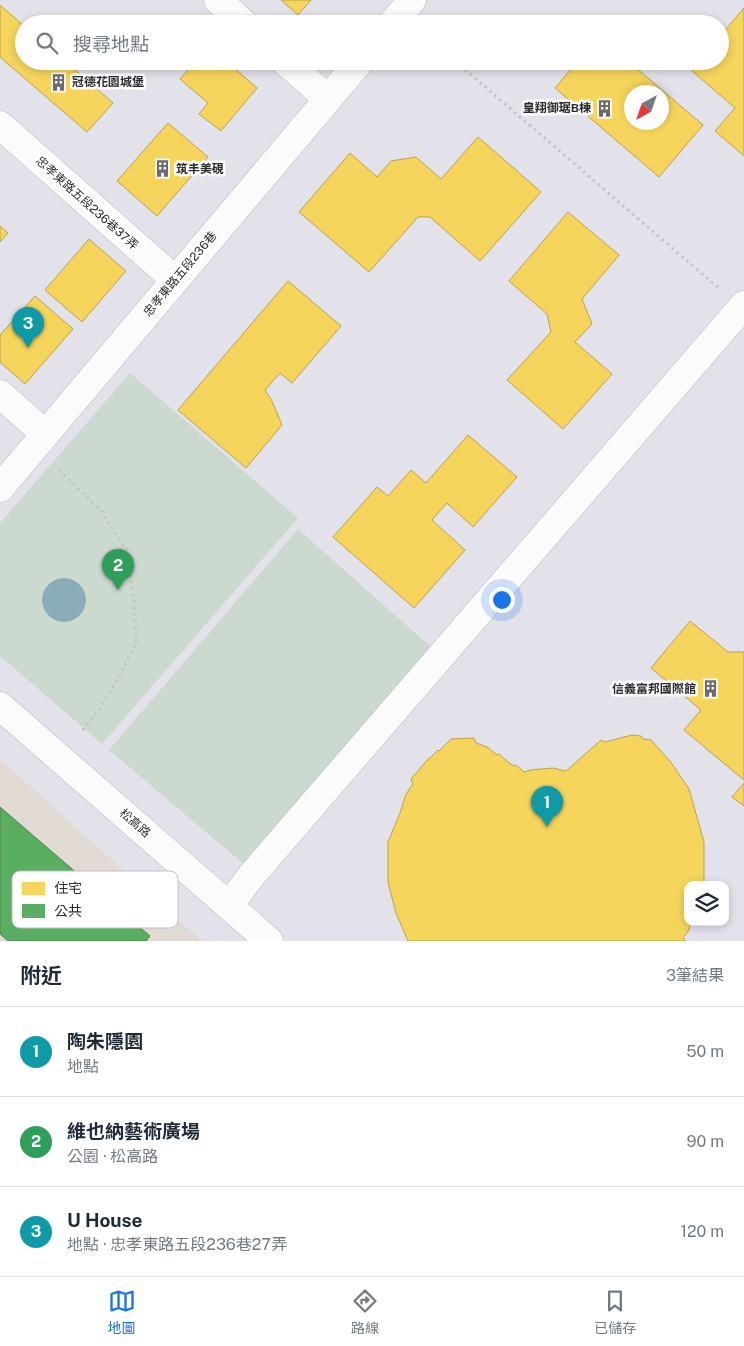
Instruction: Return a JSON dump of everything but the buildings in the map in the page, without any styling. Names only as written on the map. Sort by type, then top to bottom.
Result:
[{"type":"street","points":[[218,0],[234,15]]},
{"type":"street","points":[[400,15],[412,0]]},
{"type":"street","points":[[295,70],[328,99]]},
{"type":"street","name":"忠孝東路五段236巷","points":[[0,488],[352,70]]},
{"type":"street","name":"忠孝東路五段236巷37弄","points":[[0,125],[175,280]]},
{"type":"street","points":[[229,906],[258,868],[743,306]]},
{"type":"street","points":[[0,394],[45,434]]},
{"type":"street","name":"松高路","points":[[0,706],[269,941]]},
{"type":"path","points":[[466,70],[743,306]]},
{"type":"path","points":[[58,470],[101,511],[127,551],[134,603],[136,643],[99,710],[82,731]]},
{"type":"shaded area","points":[[130,373],[298,518],[102,744],[0,656],[0,523]]},
{"type":"shaded area","points":[[298,529],[432,648],[246,866],[109,750]]},
{"type":"shaded area","points":[[0,759],[124,871],[12,871],[12,928],[178,928],[178,919],[202,941],[0,941]]},
{"type":"water","points":[[64,578],[76,582],[82,588],[86,600],[82,612],[76,618],[64,622],[52,618],[46,612],[42,600],[46,588],[52,582]]},
{"type":"place","name":"冠德花園城堡","points":[[58,82]]},
{"type":"place","name":"皇翔御琚B棟","points":[[605,108]]},
{"type":"place","name":"筑丰美硯","points":[[162,169]]},
{"type":"place","name":"U House","points":[[28,348]]},
{"type":"place","name":"維也納藝術廣場","points":[[118,590]]},
{"type":"place","name":"信義富邦國際館","points":[[710,689]]},
{"type":"place","name":"陶朱隱園","points":[[547,827]]}]
